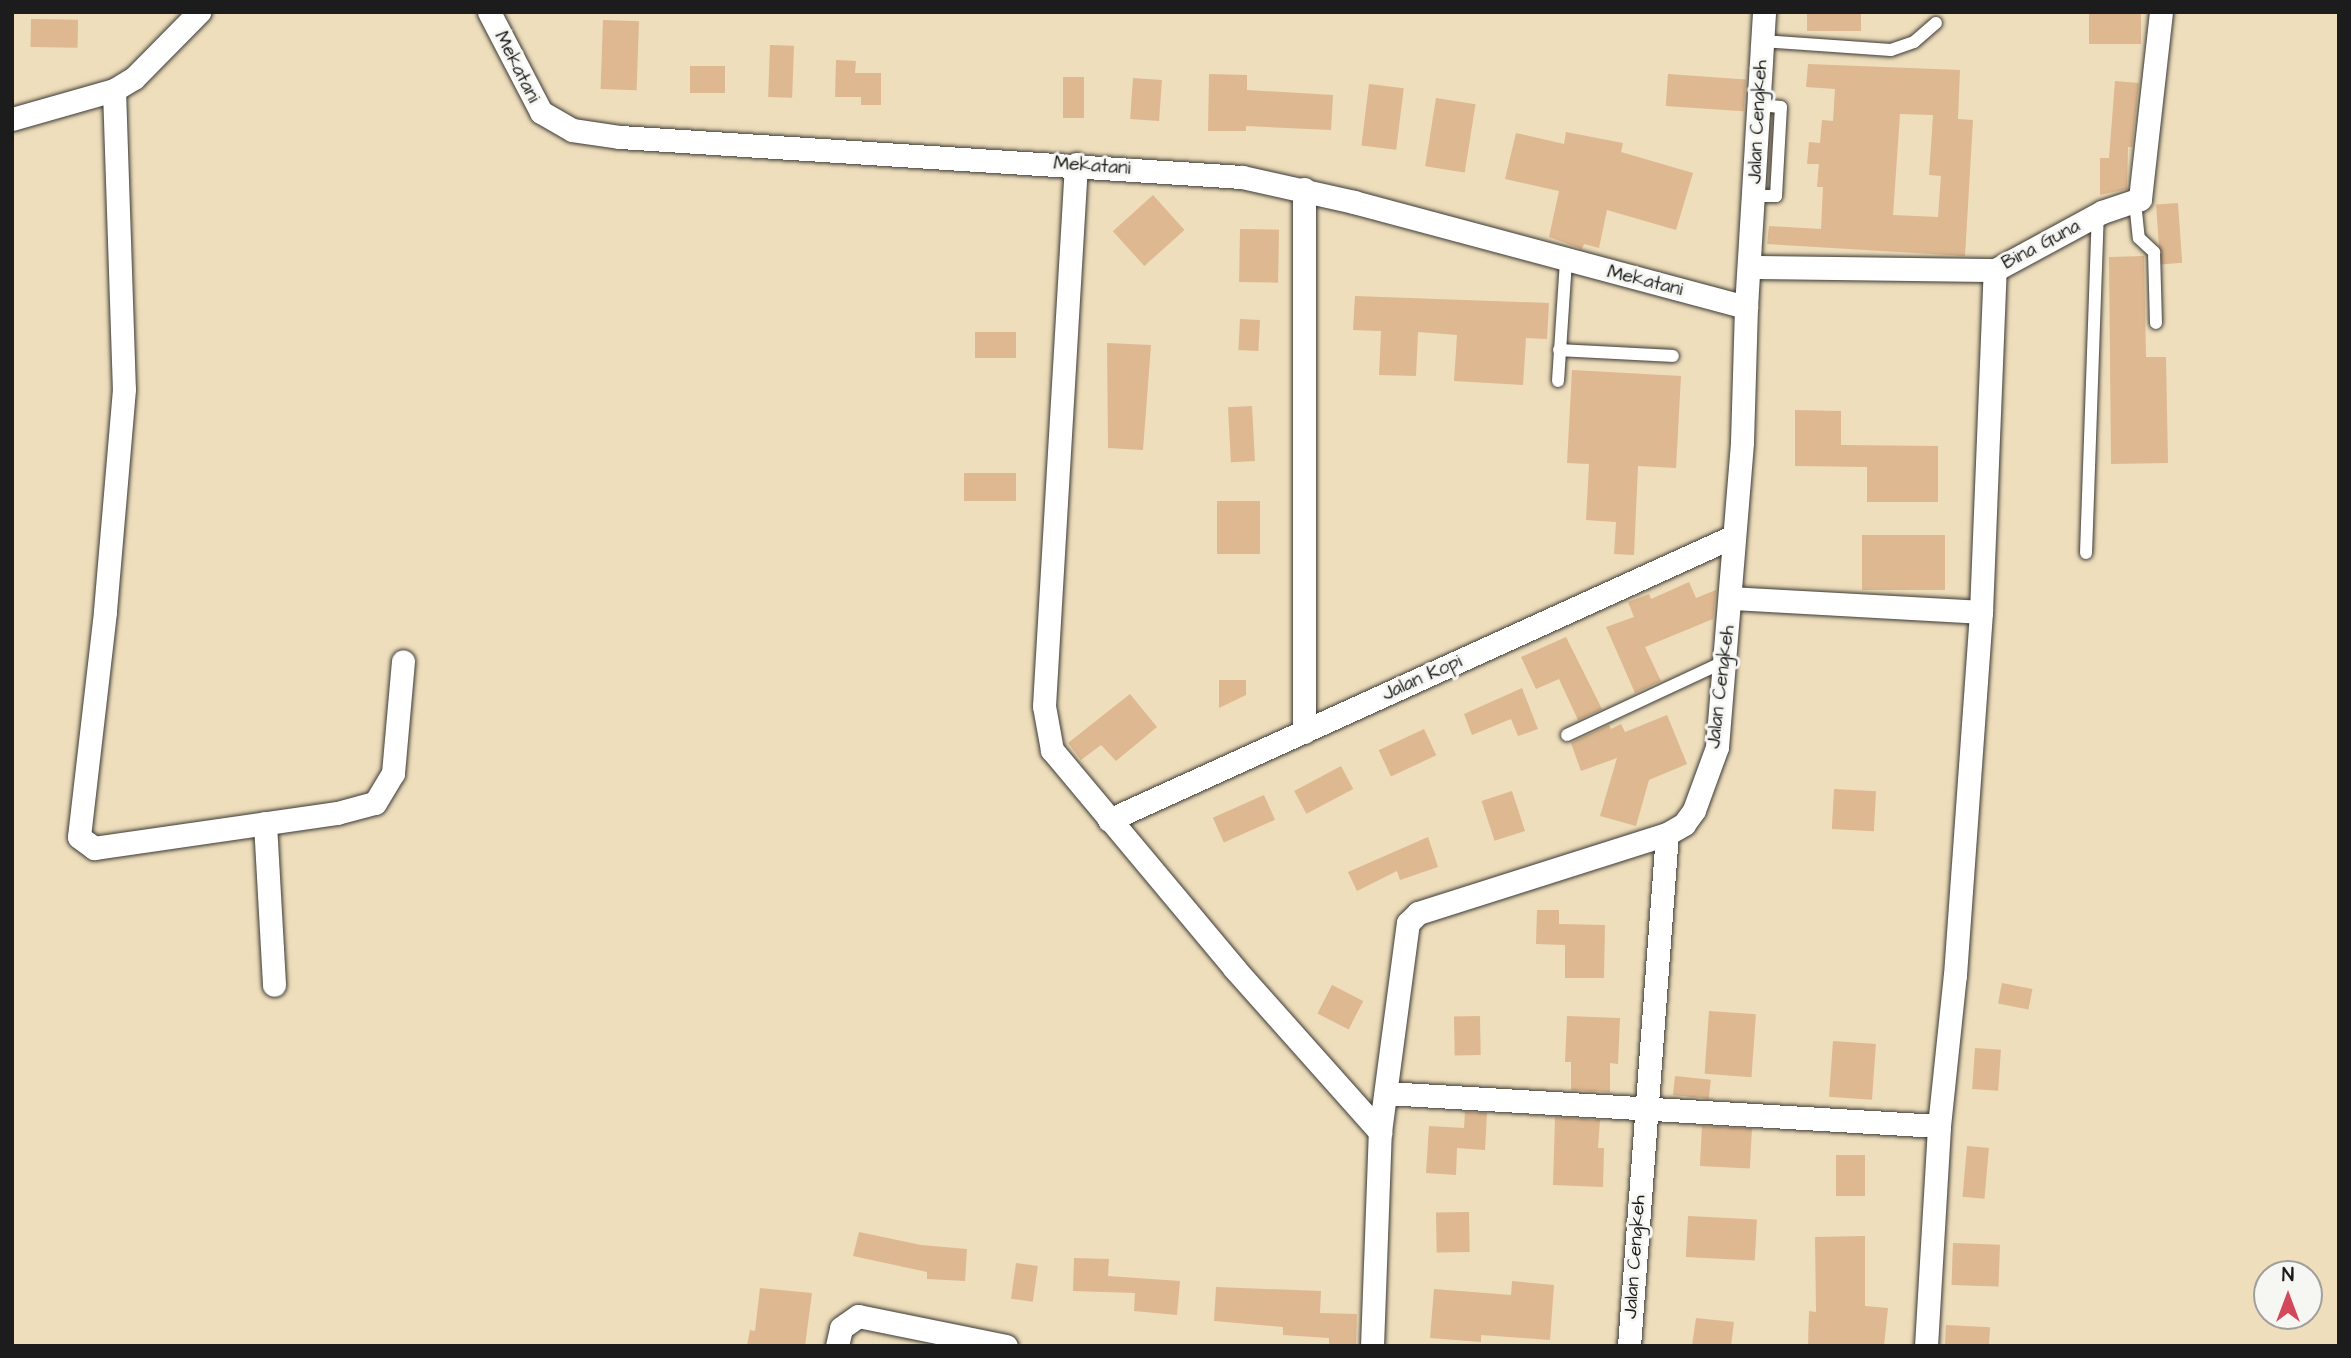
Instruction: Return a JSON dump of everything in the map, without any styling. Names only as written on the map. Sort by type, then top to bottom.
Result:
[{"type":"street","points":[[12,119],[114,90],[134,78],[199,12]]},
{"type":"street","name":"Mekatani","points":[[489,12],[541,112],[572,130],[620,137],[1076,164],[1242,177],[1304,189],[1746,307]]},
{"type":"street","name":"Jalan Cengkeh","points":[[1629,1346],[1667,834],[1684,824],[1694,810],[1717,747],[1727,661],[1742,442],[1746,307],[1764,12]]},
{"type":"street","points":[[2135,202],[2143,192],[2161,12]]},
{"type":"street","points":[[114,90],[124,389],[105,612],[79,837],[94,848],[265,823],[375,803],[386,791],[393,773],[403,661]]},
{"type":"street","points":[[1076,164],[1045,730],[1052,750],[1109,820],[1380,1132]]},
{"type":"street","points":[[1304,189],[1304,732]]},
{"type":"street","name":"Bina Guna","points":[[1750,267],[1996,270],[2098,214],[2135,202]]},
{"type":"street","points":[[1926,1346],[1939,1126],[1955,975],[1981,612],[1996,270]]},
{"type":"street","name":"Jalan Kopi","points":[[1109,820],[1734,536]]},
{"type":"street","points":[[1731,598],[1981,612]]},
{"type":"street","points":[[265,823],[274,985]]},
{"type":"street","points":[[1372,1346],[1380,1132],[1408,923],[1412,917],[1667,834]]},
{"type":"street","points":[[1386,1093],[1939,1126]]},
{"type":"street","points":[[837,1346],[841,1328],[858,1316],[1006,1346]]},
{"type":"lane","points":[[1762,41],[1892,50],[1914,42],[1936,23]]},
{"type":"lane","points":[[2135,202],[2139,238],[2154,252],[2156,323]]},
{"type":"lane","points":[[2086,553],[2098,214]]},
{"type":"lane","points":[[1558,381],[1566,261]]},
{"type":"lane","points":[[1559,349],[1673,356]]},
{"type":"lane","points":[[1567,736],[1727,661]]},
{"type":"building","points":[[1807,12],[1861,12],[1861,31],[1807,31]]},
{"type":"building","points":[[2089,12],[2141,12],[2141,44],[2089,44]]},
{"type":"building","points":[[31,19],[78,20],[78,48],[31,47]]},
{"type":"building","points":[[603,20],[639,21],[637,90],[601,89]]},
{"type":"building","points":[[770,45],[794,46],[792,98],[768,97]]},
{"type":"building","points":[[836,60],[856,61],[855,73],[881,73],[881,105],[861,105],[861,97],[835,97]]},
{"type":"building","points":[[1808,64],[1960,70],[1958,119],[1973,120],[1965,256],[1767,244],[1769,226],[1821,229],[1823,187],[1817,187],[1819,164],[1807,164],[1809,142],[1820,143],[1822,120],[1833,121],[1835,89],[1806,87]],"holes":[[[1900,114],[1933,115],[1929,175],[1941,176],[1938,217],[1893,215]]]},
{"type":"building","points":[[690,66],[725,66],[725,93],[690,93]]},
{"type":"building","points":[[1209,74],[1247,75],[1247,90],[1333,95],[1331,130],[1246,126],[1246,131],[1208,131]]},
{"type":"building","points":[[1668,74],[1746,79],[1744,111],[1666,106]]},
{"type":"building","points":[[1063,77],[1084,77],[1084,118],[1063,118]]},
{"type":"building","points":[[1133,78],[1162,80],[1159,121],[1130,119]]},
{"type":"building","points":[[2115,81],[2139,83],[2132,147],[2128,147],[2127,189],[2100,195],[2100,158],[2109,158]]},
{"type":"building","points":[[1369,84],[1404,88],[1396,150],[1361,146]]},
{"type":"building","points":[[1436,98],[1476,104],[1465,172],[1425,166]]},
{"type":"building","points":[[1566,132],[1623,143],[1621,152],[1693,173],[1676,230],[1607,210],[1599,248],[1584,244],[1582,249],[1549,237],[1559,191],[1505,179],[1516,133],[1564,144]]},
{"type":"building","points":[[1153,195],[1184,230],[1144,266],[1113,231]]},
{"type":"building","points":[[2178,203],[2182,263],[2160,264],[2156,205]]},
{"type":"building","points":[[1240,229],[1279,230],[1278,283],[1239,282]]},
{"type":"building","points":[[2144,256],[2146,357],[2166,357],[2168,463],[2111,464],[2109,257]]},
{"type":"building","points":[[1355,296],[1549,303],[1547,339],[1526,338],[1523,385],[1454,381],[1457,335],[1418,332],[1416,376],[1379,375],[1381,331],[1353,330]]},
{"type":"building","points":[[1240,319],[1260,320],[1258,351],[1238,350]]},
{"type":"building","points":[[975,332],[1016,332],[1016,358],[975,358]]},
{"type":"building","points":[[1107,343],[1151,345],[1143,450],[1108,448]]},
{"type":"building","points":[[1572,370],[1681,376],[1676,468],[1638,466],[1634,555],[1614,554],[1616,522],[1586,520],[1589,464],[1567,463]]},
{"type":"building","points":[[1252,406],[1255,461],[1231,462],[1228,407]]},
{"type":"building","points":[[1795,410],[1841,411],[1841,445],[1938,446],[1938,502],[1867,502],[1867,467],[1795,466]]},
{"type":"building","points":[[964,473],[1016,473],[1016,501],[964,501]]},
{"type":"building","points":[[1217,501],[1260,501],[1260,554],[1217,554]]},
{"type":"building","points":[[1862,535],[1945,535],[1945,590],[1862,590]]},
{"type":"building","points":[[1689,582],[1696,598],[1716,590],[1713,619],[1645,647],[1661,681],[1635,693],[1606,627],[1634,617],[1628,602],[1649,594],[1651,599]]},
{"type":"building","points":[[1566,637],[1602,709],[1578,720],[1559,679],[1536,689],[1521,657]]},
{"type":"building","points":[[1219,680],[1246,680],[1246,695],[1219,708]]},
{"type":"building","points":[[1522,688],[1538,729],[1518,736],[1511,719],[1472,735],[1464,714]]},
{"type":"building","points":[[1130,694],[1157,727],[1116,761],[1101,745],[1081,760],[1068,743]]},
{"type":"building","points":[[1667,715],[1687,764],[1649,780],[1636,826],[1600,816],[1617,758],[1581,771],[1571,743],[1609,725],[1611,729],[1621,724],[1625,732]]},
{"type":"building","points":[[1424,729],[1436,755],[1391,776],[1379,750]]},
{"type":"building","points":[[1341,766],[1353,789],[1306,814],[1294,791]]},
{"type":"building","points":[[1834,789],[1876,791],[1874,831],[1832,829]]},
{"type":"building","points":[[1512,791],[1525,831],[1495,841],[1482,801]]},
{"type":"building","points":[[1264,795],[1275,820],[1224,842],[1213,818]]},
{"type":"building","points":[[1428,837],[1438,867],[1400,880],[1397,871],[1357,891],[1348,872]]},
{"type":"building","points":[[1537,910],[1559,910],[1559,924],[1605,925],[1604,978],[1565,978],[1565,945],[1536,944]]},
{"type":"building","points":[[2002,983],[2032,989],[2028,1010],[1998,1004]]},
{"type":"building","points":[[1332,985],[1363,1001],[1349,1029],[1317,1014]]},
{"type":"building","points":[[1709,1011],[1756,1014],[1751,1077],[1705,1074]]},
{"type":"building","points":[[1454,1016],[1480,1016],[1481,1055],[1455,1055]]},
{"type":"building","points":[[1567,1016],[1620,1018],[1618,1064],[1610,1063],[1610,1092],[1571,1090],[1571,1062],[1565,1062]]},
{"type":"building","points":[[1833,1041],[1876,1044],[1872,1100],[1829,1097]]},
{"type":"building","points":[[1975,1048],[2001,1050],[1998,1091],[1972,1089]]},
{"type":"building","points":[[1675,1076],[1711,1080],[1709,1099],[1673,1095]]},
{"type":"building","points":[[1465,1112],[1487,1113],[1485,1150],[1457,1148],[1456,1175],[1426,1173],[1429,1126],[1464,1128]]},
{"type":"building","points":[[1555,1117],[1600,1120],[1598,1148],[1604,1148],[1603,1187],[1553,1185]]},
{"type":"building","points":[[1702,1126],[1752,1129],[1750,1169],[1700,1166]]},
{"type":"building","points":[[1967,1146],[1989,1148],[1984,1199],[1963,1197]]},
{"type":"building","points":[[1836,1155],[1865,1155],[1865,1196],[1836,1196]]},
{"type":"building","points":[[1469,1212],[1470,1252],[1437,1253],[1436,1213]]},
{"type":"building","points":[[1688,1216],[1757,1220],[1755,1261],[1686,1257]]},
{"type":"building","points":[[859,1232],[921,1245],[967,1249],[965,1281],[927,1279],[927,1272],[853,1256]]},
{"type":"building","points":[[1865,1236],[1865,1306],[1888,1308],[1884,1346],[1808,1346],[1809,1311],[1816,1312],[1815,1237]]},
{"type":"building","points":[[1953,1243],[2000,1245],[1999,1287],[1952,1285]]},
{"type":"building","points":[[1074,1258],[1109,1259],[1108,1276],[1180,1281],[1177,1315],[1134,1311],[1135,1293],[1073,1291]]},
{"type":"building","points":[[1016,1263],[1038,1266],[1033,1302],[1011,1299]]},
{"type":"building","points":[[1512,1281],[1554,1285],[1550,1340],[1481,1335],[1481,1342],[1430,1338],[1434,1289],[1511,1295]]},
{"type":"building","points":[[1216,1287],[1321,1291],[1320,1313],[1357,1314],[1356,1346],[1329,1346],[1329,1338],[1283,1335],[1283,1327],[1214,1321]]},
{"type":"building","points":[[760,1288],[812,1293],[805,1346],[747,1346],[750,1330],[755,1331]]},
{"type":"building","points":[[1696,1318],[1734,1322],[1731,1346],[1692,1346]]},
{"type":"building","points":[[1946,1325],[1990,1327],[1989,1346],[1945,1346]]}]
